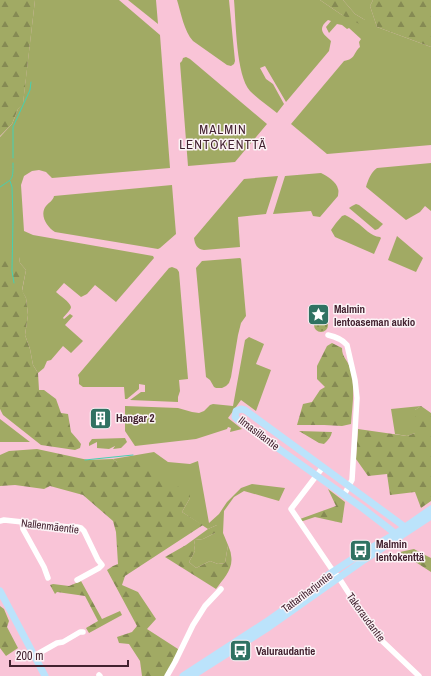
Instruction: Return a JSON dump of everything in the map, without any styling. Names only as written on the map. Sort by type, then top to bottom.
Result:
[{"type":"main road","name":"Ilmasillantie","points":[[397,535],[344,495],[238,420],[235,417],[236,411],[241,409],[245,410],[407,528]]},
{"type":"main road","name":"Tattariharjuntie","points":[[183,676],[197,673],[269,627],[304,603],[360,554],[397,535],[431,509]]},
{"type":"main road","name":"Tattariharjuntie","points":[[407,528],[431,516]]},
{"type":"main road","points":[[0,591],[45,676]]},
{"type":"street","points":[[328,335],[344,341],[347,346],[357,390],[352,480],[344,495]]},
{"type":"street","points":[[316,475],[323,467]]},
{"type":"street","name":"Takoraudantie","points":[[316,475],[291,509],[376,635],[418,676]]},
{"type":"street","name":"Nallenmäentie","points":[[0,521],[4,520],[69,528],[81,528],[84,530],[98,560],[102,565],[77,580]]},
{"type":"street","points":[[22,522],[23,529],[44,567],[48,578]]},
{"type":"street","points":[[167,676],[193,625],[205,606],[221,589]]},
{"type":"street","points":[[34,656],[57,643],[62,642],[80,632],[84,632]]},
{"type":"green space","points":[[0,0],[35,0],[23,104],[18,109],[12,124],[0,136]]},
{"type":"green space","points":[[35,0],[119,0],[160,35],[170,168],[52,178],[46,172],[39,170],[32,171],[24,176],[21,185],[24,231],[33,235],[153,256],[154,258],[116,302],[95,285],[87,294],[81,297],[64,283],[56,292],[67,301],[71,307],[63,318],[64,319],[70,314],[73,316],[65,325],[83,341],[71,353],[63,346],[51,360],[47,361],[44,368],[38,373],[33,365],[30,349],[25,335],[28,315],[26,298],[22,291],[26,270],[20,263],[19,257],[0,257],[0,137],[12,124],[18,109],[23,103]]},
{"type":"green space","points":[[128,0],[156,0],[158,24]]},
{"type":"green space","points":[[177,0],[229,0],[235,61],[234,64],[231,66],[227,65],[193,41],[185,27]]},
{"type":"green space","points":[[234,0],[320,0],[342,15],[365,20],[355,14],[343,0],[373,0],[370,6],[377,27],[431,47],[431,145],[327,154],[291,124],[344,61],[351,59],[360,47],[359,42],[361,39],[349,28],[347,29],[342,25],[337,24],[329,33],[326,27],[331,21],[328,20],[323,26],[322,31],[331,41],[329,51],[286,102],[265,66],[260,68],[266,79],[273,84],[284,104],[277,113],[253,94],[245,83],[239,61]]},
{"type":"green space","points":[[320,0],[343,0],[355,14],[365,20],[367,28],[342,15]]},
{"type":"green space","points":[[373,0],[431,0],[431,47],[377,27],[370,6]]},
{"type":"green space","points":[[186,57],[267,124],[235,162],[188,166],[180,63],[183,58]]},
{"type":"green space","points":[[431,163],[431,211],[425,206],[420,212],[406,220],[366,187],[371,174],[377,168]]},
{"type":"green space","points":[[321,173],[334,182],[337,186],[338,196],[320,217],[313,216],[311,211],[273,214],[285,176]]},
{"type":"green space","points":[[278,176],[266,214],[238,217],[240,247],[204,250],[197,246],[194,238],[244,179]]},
{"type":"green space","points":[[172,185],[176,234],[158,249],[55,232],[47,224],[43,213],[44,209],[54,196]]},
{"type":"green space","points":[[356,204],[383,224],[375,230],[349,208]]},
{"type":"green space","points":[[345,215],[354,220],[371,234],[381,238],[374,254],[335,237],[331,230],[342,216]]},
{"type":"green space","points":[[397,236],[423,258],[416,272],[388,260]]},
{"type":"green space","points":[[0,257],[19,257],[20,263],[26,270],[22,290],[26,298],[28,315],[25,335],[30,349],[33,365],[38,373],[39,390],[44,390],[56,399],[61,413],[68,414],[71,432],[81,444],[80,448],[75,450],[41,445],[3,415],[0,409]]},
{"type":"green space","points":[[240,258],[246,316],[241,323],[229,383],[222,388],[216,388],[206,377],[196,268],[202,261]]},
{"type":"green space","points":[[172,267],[177,269],[179,272],[188,379],[179,380],[180,391],[178,402],[130,400],[141,392],[145,392],[145,385],[139,384],[139,389],[125,399],[124,387],[83,387],[79,384],[78,375],[169,268]]},
{"type":"green space","points":[[318,318],[324,318],[328,322],[328,328],[324,332],[318,332],[314,328],[314,322]]},
{"type":"green space","points":[[249,337],[264,344],[256,364],[271,370],[256,411],[241,400],[228,418],[242,429],[230,432],[231,428],[228,427],[227,429],[196,439],[135,446],[125,431],[125,406],[178,408],[199,413],[213,404],[233,406],[245,340]]},
{"type":"green space","points":[[332,343],[342,348],[352,375],[353,396],[351,424],[342,426],[297,425],[303,404],[312,402],[320,390],[325,387],[317,379],[317,366],[327,346]]},
{"type":"green space","points":[[421,406],[415,410],[415,433],[407,436],[395,434],[391,409]]},
{"type":"green space","points":[[421,406],[431,413],[431,501],[421,508],[415,492],[390,495],[387,474],[368,476],[356,459],[358,429],[407,436],[415,433],[415,410]]},
{"type":"green space","points":[[0,419],[30,442],[0,442]]},
{"type":"green space","points":[[299,431],[332,432],[324,444],[319,443]]},
{"type":"green space","points":[[125,438],[127,442],[121,448],[113,449],[115,446],[109,449],[97,448],[97,442],[89,446],[92,439]]},
{"type":"green space","points":[[37,449],[88,460],[113,459],[117,462],[134,459],[190,494],[190,498],[182,512],[203,525],[125,576],[122,585],[138,592],[156,619],[147,629],[178,649],[177,656],[165,676],[142,676],[140,661],[129,644],[119,643],[117,637],[132,632],[137,626],[107,570],[118,564],[116,532],[113,521],[83,495],[50,486],[44,489],[15,485],[0,486],[0,455],[9,451]]},
{"type":"green space","points":[[154,452],[168,462],[190,464],[198,461],[209,523],[219,514],[227,502],[241,488],[252,484],[285,488],[279,501],[244,491],[234,497],[224,511],[223,533],[228,545],[225,563],[218,564],[210,561],[196,568],[189,562],[195,551],[195,540],[203,539],[215,533],[217,525],[208,529],[182,512],[190,498],[113,459]]},
{"type":"green space","points":[[328,489],[345,502],[342,523],[315,517],[300,522],[300,519],[336,506]]},
{"type":"green space","points":[[217,525],[223,533],[215,533],[203,539],[195,540],[195,551],[189,562],[196,568],[210,561],[218,564],[225,563],[228,545],[232,560],[231,565],[227,574],[216,589],[165,557],[186,545],[208,529]]},
{"type":"green space","points":[[414,549],[431,558],[431,572],[400,552]]},
{"type":"green space","points":[[81,581],[102,619],[120,611],[122,615],[89,633],[86,628],[98,621],[85,596],[57,592],[55,594],[50,585],[69,586]]},
{"type":"green space","points":[[0,606],[4,609],[9,621],[7,627],[18,648],[6,656],[0,648]]},
{"type":"waterway","points":[[13,158],[13,127],[30,90],[31,82]]},
{"type":"waterway","points":[[0,187],[11,178],[13,173],[13,163]]},
{"type":"waterway","points":[[10,181],[12,187],[12,271],[14,283]]},
{"type":"waterway","points":[[85,460],[133,455]]},
{"type":"place","name":"Malmin lentoaseman aukio","points":[[319,315]]},
{"type":"place","name":"Hangar 2","points":[[100,418]]},
{"type":"place","name":"Malmin lentokenttä","points":[[361,550]]},
{"type":"place","name":"Valuraudantie","points":[[240,651]]},
{"type":"district","name":"MALMIN LENTOKENTTÄ","points":[[223,136]]}]
